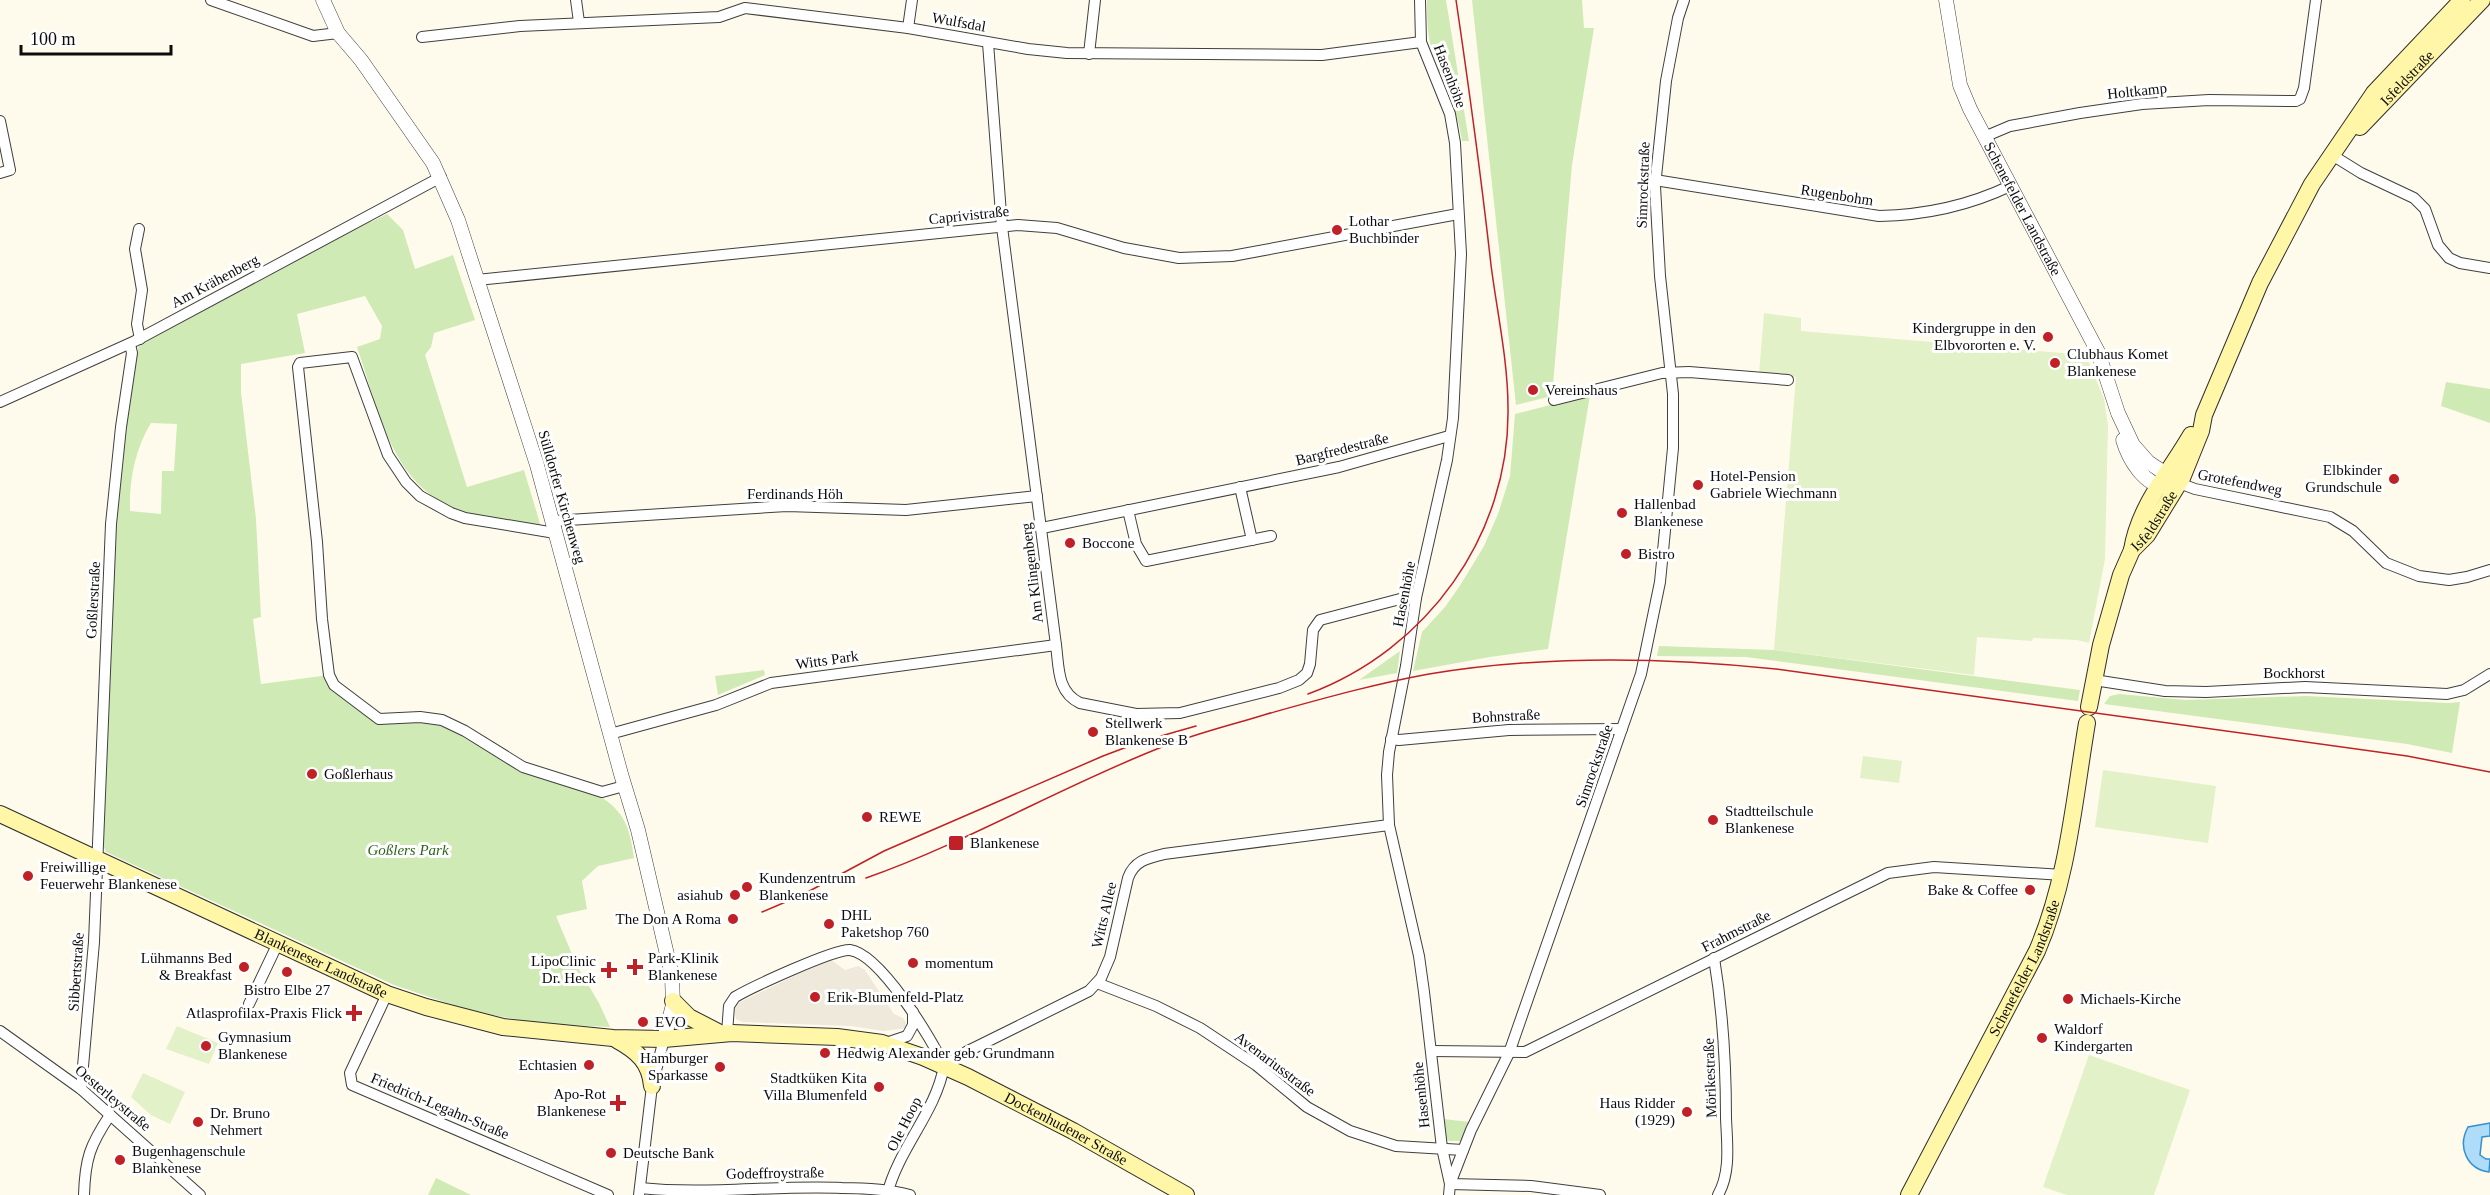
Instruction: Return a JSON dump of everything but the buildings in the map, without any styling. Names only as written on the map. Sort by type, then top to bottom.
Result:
[{"type":"main road","name":"Isfeldstraße","points":[[2132,550],[2138,524],[2168,481],[2204,415],[2260,283],[2312,184],[2374,93],[2462,0]]},
{"type":"main road","name":"Isfeldstraße","points":[[2332,155],[2482,0]]},
{"type":"main road","name":"Schenefelder Landstraße","points":[[1909,1195],[2037,951],[2050,920],[2062,875],[2094,680],[2107,620],[2121,575],[2132,550]]},
{"type":"main road","name":"Blankeneser Landstraße","points":[[0,813],[387,994],[426,1007],[503,1027],[613,1038],[664,1039]]},
{"type":"main road","points":[[673,1000],[689,1017],[724,1033]]},
{"type":"main road","points":[[664,1039],[724,1033],[837,1037],[882,1043],[944,1066]]},
{"type":"main road","points":[[613,1038],[641,1056],[649,1070],[652,1086]]},
{"type":"main road","name":"Dockenhudener Straße","points":[[944,1066],[1073,1131],[1186,1195]]},
{"type":"street","points":[[211,0],[313,36],[338,33]]},
{"type":"street","name":"Sülldorfer Kirchenweg","points":[[323,0],[338,33],[361,60],[417,138],[441,177],[458,220],[537,465],[638,830],[667,957],[673,1000],[664,1039]]},
{"type":"street","points":[[576,0],[579,22]]},
{"type":"street","points":[[908,28],[912,0]]},
{"type":"street","points":[[1089,54],[1095,0]]},
{"type":"street","name":"Hasenhöhe","points":[[1420,0],[1421,42],[1450,114],[1455,143],[1461,254],[1453,418],[1447,460],[1416,598],[1387,770],[1389,825],[1419,956],[1449,1190]]},
{"type":"street","name":"Simrockstraße","points":[[1449,1190],[1463,1150],[1489,1090],[1509,1053],[1605,780],[1611,754],[1622,729],[1647,651],[1661,574],[1674,427],[1671,373],[1656,228],[1655,180],[1666,81],[1677,18],[1684,0]]},
{"type":"street","name":"Schenefelder Landstraße","points":[[1946,0],[1960,85],[1984,137],[2098,352],[2118,413],[2139,454],[2168,481]]},
{"type":"street","name":"Holtkamp","points":[[1984,137],[2010,126],[2079,112],[2142,104],[2209,100],[2296,101],[2300,99],[2304,88],[2316,0]]},
{"type":"street","name":"Wulfsdal","points":[[422,37],[520,26],[719,16],[745,4],[908,28],[1028,49],[1089,54],[1322,55],[1421,42]]},
{"type":"street","name":"Am Klingenberg","points":[[988,43],[1002,227],[1062,686],[1072,699],[1080,703],[1136,714],[1187,712],[1279,687],[1303,677],[1310,664],[1313,630],[1320,620],[1400,599],[1416,598]]},
{"type":"street","points":[[0,121],[5,171]]},
{"type":"street","points":[[2332,155],[2361,173],[2414,198],[2425,209],[2438,245],[2449,258],[2460,263],[2490,268]]},
{"type":"street","name":"Am Krähenberg","points":[[0,402],[140,339],[441,177]]},
{"type":"street","name":"Rugenbohm","points":[[1655,180],[1879,216],[1914,215],[1948,209],[1978,200],[2010,186]]},
{"type":"street","name":"Caprivistraße","points":[[477,280],[1035,225],[1057,228],[1124,248],[1179,258],[1232,256],[1458,214]]},
{"type":"street","points":[[139,229],[135,249],[142,290],[136,324],[140,339]]},
{"type":"street","name":"Goßlerstraße","points":[[96,858],[111,524],[121,427],[132,353],[129,344]]},
{"type":"street","points":[[554,527],[465,518],[420,496],[406,482],[388,455],[352,357],[300,363],[298,368],[317,542],[322,620],[329,675],[334,685],[380,718],[420,717],[442,720],[465,731],[523,767],[602,792],[624,786]]},
{"type":"street","points":[[1554,400],[1671,373],[1788,380]]},
{"type":"street","name":"Bargfredestraße","points":[[1042,528],[1345,466],[1449,436]]},
{"type":"street","name":"Grotefendweg","points":[[2168,481],[2195,489],[2292,507],[2330,517],[2353,531],[2386,562],[2419,576],[2449,580],[2490,570]]},
{"type":"street","points":[[1240,487],[1252,540]]},
{"type":"street","name":"Ferdinands Höh","points":[[554,527],[787,506],[906,510],[1037,496]]},
{"type":"street","points":[[1128,510],[1136,544],[1146,561],[1271,536]]},
{"type":"street","name":"Witts Park","points":[[610,734],[716,705],[771,683],[1056,645]]},
{"type":"street","name":"Bockhorst","points":[[2094,680],[2165,691],[2206,692],[2305,687],[2447,694],[2464,690],[2490,674]]},
{"type":"street","name":"Bohnstraße","points":[[1391,739],[1509,730],[1622,729]]},
{"type":"street","name":"Witts Allee","points":[[944,1066],[966,1052],[1081,997],[1097,983],[1110,957],[1128,878],[1132,868],[1140,861],[1164,854],[1389,825]]},
{"type":"street","name":"Sibbertstraße","points":[[81,1089],[94,942],[96,858]]},
{"type":"street","name":"Frahmstraße","points":[[1431,1052],[1525,1052],[1865,882],[1899,870],[1938,867],[2062,875]]},
{"type":"street","points":[[249,1004],[278,944]]},
{"type":"street","points":[[724,1033],[729,1006],[735,997],[827,955],[850,950],[867,956],[913,1012],[930,1035],[944,1066]]},
{"type":"street","name":"Mörikestraße","points":[[1714,958],[1723,1011],[1726,1094],[1727,1171],[1719,1195]]},
{"type":"street","name":"Avenariusstraße","points":[[1097,983],[1156,1006],[1200,1028],[1256,1065],[1307,1107],[1350,1131],[1396,1146],[1442,1148]]},
{"type":"street","name":"Friedrich-Legahn-Straße","points":[[387,994],[350,1073],[352,1084],[608,1195]]},
{"type":"street","points":[[882,1043],[897,1041],[907,1035],[913,1025],[913,1012]]},
{"type":"street","name":"Oesterleystraße","points":[[0,1031],[81,1089],[200,1195]]},
{"type":"street","points":[[639,1192],[652,1086],[664,1039]]},
{"type":"street","name":"Ole Hoop","points":[[888,1192],[918,1126],[938,1090],[944,1066]]},
{"type":"street","points":[[84,1195],[85,1175],[92,1142],[110,1115]]},
{"type":"street","points":[[1442,1148],[1463,1150]]},
{"type":"street","name":"Godeffroystraße","points":[[639,1192],[808,1186],[910,1195]]},
{"type":"street","points":[[1449,1190],[1531,1186],[1599,1195]]},
{"type":"green space","points":[[1427,0],[1446,0],[1469,141],[1462,141],[1457,117],[1431,47]]},
{"type":"green space","points":[[1472,0],[1582,0],[1584,28],[1594,28],[1572,165],[1552,396],[1516,405]]},
{"type":"green space","name":"Goßlers Park","points":[[387,214],[403,230],[415,269],[453,255],[475,320],[434,333],[431,347],[425,355],[467,487],[524,470],[541,527],[460,510],[437,499],[418,483],[403,464],[381,419],[357,347],[380,339],[382,326],[365,296],[297,314],[305,353],[241,364],[241,392],[256,519],[261,617],[253,619],[261,684],[329,675],[379,719],[438,724],[599,796],[615,808],[625,822],[634,858],[598,866],[582,881],[587,909],[556,916],[577,966],[610,1027],[544,1024],[474,1012],[394,985],[106,852],[103,845],[116,467],[139,344],[370,220],[371,222]],"holes":[[[151,423],[177,424],[174,471],[162,471],[161,514],[130,511],[134,466],[145,433]]]},
{"type":"green space","points":[[1764,313],[1801,318],[1801,331],[2086,355],[2104,399],[2108,425],[2105,559],[2089,643],[2077,640],[2033,638],[2032,641],[1977,637],[1974,675],[1774,650],[1796,377],[1759,374]]},
{"type":"green space","points":[[2446,382],[2490,389],[2490,423],[2441,406]]},
{"type":"green space","points":[[1590,395],[1548,649],[1413,671],[1422,632],[1445,607],[1461,584],[1484,546],[1498,514],[1510,476],[1515,414]]},
{"type":"green space","points":[[1659,646],[1774,650],[2080,690],[2078,701],[1746,657],[1657,656]]},
{"type":"green space","points":[[1400,651],[1397,673],[1359,680]]},
{"type":"green space","points":[[764,670],[765,675],[718,695],[715,676]]},
{"type":"green space","points":[[2119,694],[2185,700],[2306,696],[2460,702],[2452,753],[2407,744],[2104,704],[2110,696]]},
{"type":"green space","points":[[1863,756],[1902,761],[1899,783],[1860,778]]},
{"type":"green space","points":[[2103,770],[2216,786],[2208,843],[2095,827]]},
{"type":"green space","points":[[177,1026],[218,1043],[209,1064],[166,1049]]},
{"type":"green space","points":[[2089,1055],[2190,1090],[2154,1195],[2067,1195],[2043,1187]]},
{"type":"green space","points":[[143,1073],[185,1092],[170,1124],[151,1115],[131,1097]]},
{"type":"green space","points":[[1443,1119],[1470,1122],[1462,1141],[1449,1141],[1445,1138]]},
{"type":"green space","points":[[436,1178],[471,1195],[428,1195]]},
{"type":"shaded area","name":"Erik-Blumenfeld-Platz","points":[[830,959],[845,970],[858,966],[865,970],[894,1014],[903,1018],[907,1024],[906,1028],[883,1031],[851,1026],[742,1022],[736,1019],[734,1008],[738,1003]]},
{"type":"water","points":[[2490,1123],[2490,1136],[2482,1137],[2480,1155],[2490,1159],[2489,1172],[2475,1167],[2470,1162],[2466,1156],[2464,1142],[2468,1127]]},
{"type":"tram line","points":[[1308,694],[1351,674],[1390,649],[1424,618],[1453,582],[1477,543],[1494,500],[1505,455],[1508,408],[1506,372],[1456,0]]},
{"type":"tram line","points":[[866,878],[941,848],[1125,762],[1188,737],[1388,682],[1472,668],[1559,661],[1646,660],[1776,669],[2407,756],[2490,772]]},
{"type":"tram line","points":[[762,912],[802,895],[884,851],[1103,756],[1140,742],[1196,726]]},
{"type":"place","name":"Lothar Buchbinder","points":[[1337,230]]},
{"type":"place","name":"Kindergruppe in den Elbvororten e. V.","points":[[2048,337]]},
{"type":"place","name":"Clubhaus Komet Blankenese","points":[[2055,363]]},
{"type":"place","name":"Vereinshaus","points":[[1533,390]]},
{"type":"place","name":"Elbkinder Grundschule","points":[[2394,479]]},
{"type":"place","name":"Hotel-Pension Gabriele Wiechmann","points":[[1698,485]]},
{"type":"place","name":"Hallenbad Blankenese","points":[[1622,513]]},
{"type":"place","name":"Boccone","points":[[1070,543]]},
{"type":"place","name":"Bistro","points":[[1626,554]]},
{"type":"place","name":"Stellwerk Blankenese B","points":[[1093,732]]},
{"type":"place","name":"Goßlerhaus","points":[[312,774]]},
{"type":"place","name":"REWE","points":[[867,817]]},
{"type":"place","name":"Stadtteilschule Blankenese","points":[[1713,820]]},
{"type":"place","name":"Blankenese","points":[[956,843]]},
{"type":"place","name":"Freiwillige Feuerwehr Blankenese","points":[[28,876]]},
{"type":"place","name":"Kundenzentrum Blankenese","points":[[747,887]]},
{"type":"place","name":"Bake & Coffee","points":[[2030,890]]},
{"type":"place","name":"asiahub","points":[[735,895]]},
{"type":"place","name":"The Don A Roma","points":[[733,919]]},
{"type":"place","name":"DHL Paketshop 760","points":[[829,924]]},
{"type":"place","name":"momentum","points":[[913,963]]},
{"type":"place","name":"Lühmanns Bed & Breakfast","points":[[244,967]]},
{"type":"place","name":"Park-Klinik Blankenese","points":[[635,967]]},
{"type":"place","name":"LipoClinic Dr. Heck","points":[[609,970]]},
{"type":"place","name":"Bistro Elbe 27","points":[[287,972]]},
{"type":"place","name":"Erik-Blumenfeld-Platz","points":[[815,997]]},
{"type":"place","name":"Michaels-Kirche","points":[[2068,999]]},
{"type":"place","name":"Atlasprofilax-Praxis Flick","points":[[354,1013]]},
{"type":"place","name":"EVO","points":[[643,1022]]},
{"type":"place","name":"Waldorf Kindergarten","points":[[2042,1038]]},
{"type":"place","name":"Gymnasium Blankenese","points":[[206,1046]]},
{"type":"place","name":"Hedwig Alexander geb. Grundmann","points":[[825,1053]]},
{"type":"place","name":"Echtasien","points":[[589,1065]]},
{"type":"place","name":"Hamburger Sparkasse","points":[[720,1067]]},
{"type":"place","name":"Stadtküken Kita Villa Blumenfeld","points":[[879,1087]]},
{"type":"place","name":"Apo-Rot Blankenese","points":[[618,1103]]},
{"type":"place","name":"Haus Ridder (1929)","points":[[1687,1112]]},
{"type":"place","name":"Dr. Bruno Nehmert","points":[[198,1122]]},
{"type":"place","name":"Deutsche Bank","points":[[611,1153]]},
{"type":"place","name":"Bugenhagenschule Blankenese","points":[[120,1160]]}]
